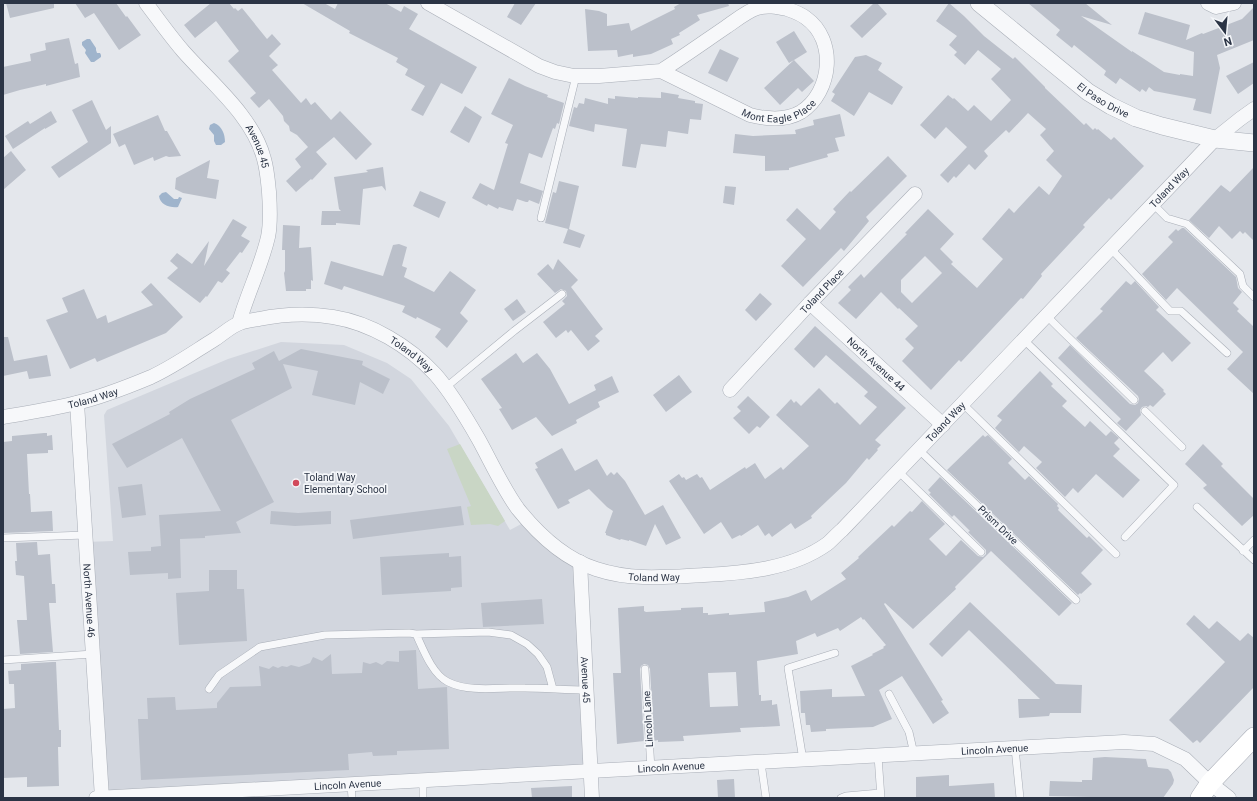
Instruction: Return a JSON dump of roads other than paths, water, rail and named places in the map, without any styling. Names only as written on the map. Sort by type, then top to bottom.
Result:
[{"type":"main road","points":[[1205,791],[1254,737]]},
{"type":"street","name":"Avenue 45","points":[[146,3],[183,50],[233,104],[248,124],[264,159],[268,180],[270,207],[268,236],[262,258],[244,305],[239,323]]},
{"type":"street","name":"Mont Eagle Place","points":[[428,3],[540,66],[555,72],[576,76],[599,76],[661,71],[757,8],[775,6],[806,17],[818,30],[825,45],[827,63],[825,79],[819,93],[810,103],[800,112],[775,118],[763,118],[750,115],[661,71]]},
{"type":"street","name":"El Paso Drive","points":[[979,3],[1088,92],[1111,106],[1136,118],[1162,126],[1215,139],[1254,142]]},
{"type":"street","points":[[1208,3],[1216,7],[1234,3]]},
{"type":"street","name":"Toland Way","points":[[3,417],[76,403],[113,392],[154,375],[190,355],[239,323],[280,315],[304,314],[334,317],[361,324],[389,338],[416,357],[435,375],[478,439],[517,508],[537,530],[557,548],[580,562],[594,569],[612,574],[628,577],[651,578],[731,574],[778,566],[802,557],[827,544],[943,425],[1215,139],[1254,109]]},
{"type":"street","name":"Toland Place","points":[[730,390],[810,303],[915,194]]},
{"type":"street","name":"North Avenue 44","points":[[810,303],[943,425]]},
{"type":"street","name":"North Avenue 46","points":[[76,403],[102,798]]},
{"type":"street","name":"Avenue 45","points":[[580,562],[592,798]]},
{"type":"street","name":"Lincoln Avenue","points":[[96,798],[352,791],[423,781],[1124,742],[1154,744],[1185,759],[1205,791],[1229,798]]},
{"type":"lane","points":[[541,218],[576,76]]},
{"type":"lane","points":[[1153,204],[1167,218],[1188,224],[1240,274],[1243,286],[1254,297]]},
{"type":"lane","points":[[1111,249],[1170,311],[1181,311],[1227,353]]},
{"type":"lane","points":[[445,388],[562,294]]},
{"type":"lane","points":[[1047,316],[1069,339],[1134,400]]},
{"type":"lane","points":[[1024,340],[1174,485],[1125,537]]},
{"type":"lane","points":[[963,404],[1116,554]]},
{"type":"lane","points":[[1145,411],[1182,447]]},
{"type":"lane","name":"Prism Drive","points":[[919,450],[1076,600]]},
{"type":"lane","points":[[898,471],[981,552]]},
{"type":"lane","points":[[1197,507],[1254,560]]},
{"type":"lane","points":[[3,538],[85,535]]},
{"type":"lane","points":[[1243,550],[1254,540]]},
{"type":"lane","points":[[209,689],[219,675],[260,647],[325,635],[488,632],[511,635],[526,644],[538,654],[547,667],[553,689]]},
{"type":"lane","points":[[416,634],[429,661],[435,670],[447,682],[476,688],[587,690]]},
{"type":"lane","points":[[803,760],[788,668],[835,653]]},
{"type":"lane","points":[[3,660],[93,654]]},
{"type":"lane","name":"Lincoln Lane","points":[[645,668],[651,769]]},
{"type":"lane","points":[[889,694],[909,732],[914,754]]},
{"type":"lane","points":[[1015,748],[1020,798]]},
{"type":"lane","points":[[841,798],[846,796],[881,795],[878,756]]},
{"type":"lane","points":[[761,763],[766,798]]},
{"type":"lane","points":[[423,781],[423,798]]},
{"type":"water","points":[[90,39],[96,48],[97,53],[100,53],[101,55],[101,57],[94,62],[91,62],[82,45],[82,42]]},
{"type":"water","points":[[214,123],[221,128],[224,133],[225,142],[221,145],[216,145],[214,135],[209,129],[210,125]]},
{"type":"water","points":[[166,192],[174,199],[178,199],[179,197],[182,198],[178,207],[172,207],[161,202],[159,196]]},
{"type":"place","name":"Toland Way Elementary School","points":[[296,483]]}]
